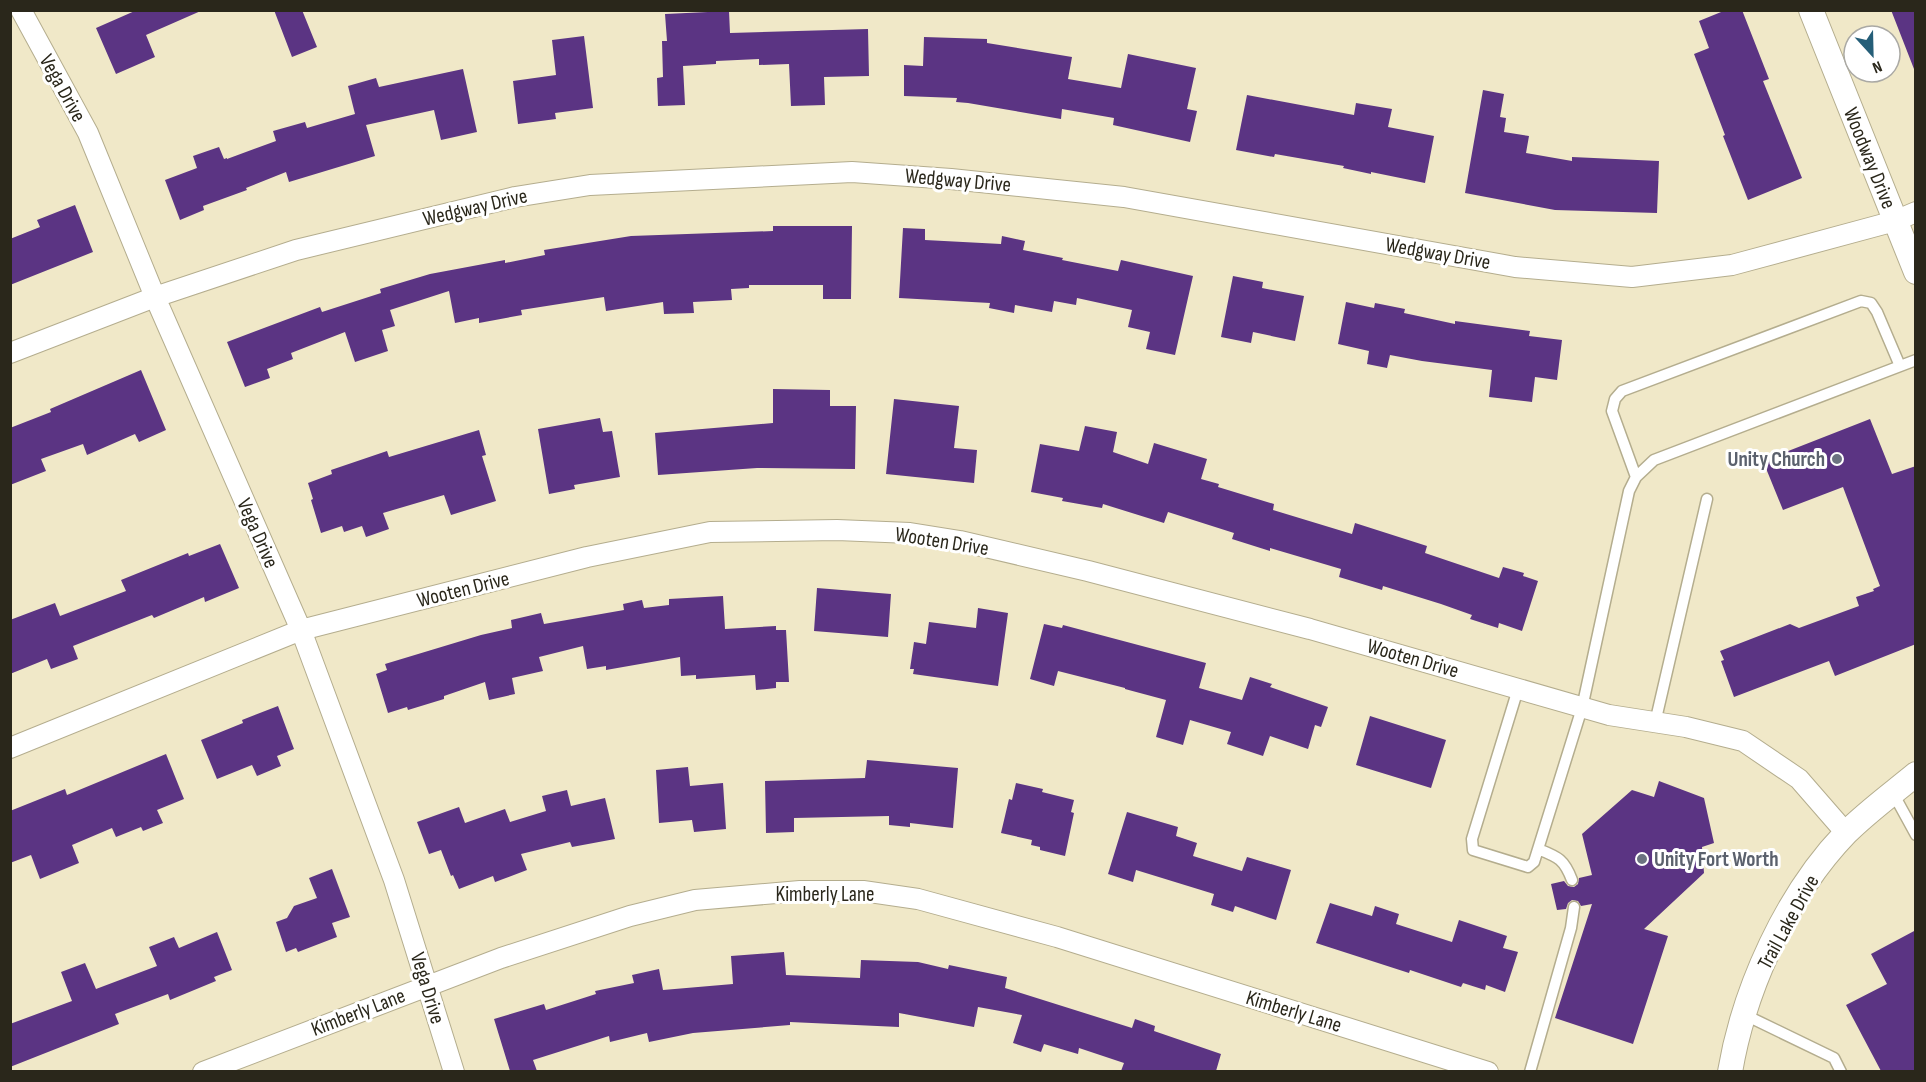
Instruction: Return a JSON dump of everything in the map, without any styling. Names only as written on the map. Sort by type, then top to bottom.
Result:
[{"type":"street","name":"Vega Drive","points":[[21,10],[88,133],[155,297],[301,630],[394,880],[454,1071]]},
{"type":"street","name":"Woodway Drive","points":[[1811,10],[1905,216],[1916,272]]},
{"type":"street","name":"Wedgway Drive","points":[[10,353],[155,297],[296,250],[515,197],[590,185],[852,172],[951,178],[1124,197],[1515,267],[1632,277],[1732,265],[1905,216]]},
{"type":"street","name":"Wooten Drive","points":[[10,748],[301,630],[587,557],[711,532],[837,530],[910,533],[960,541],[1099,574],[1310,629],[1609,715],[1686,727],[1743,741],[1799,779],[1846,833]]},
{"type":"street","name":"Trail Lake Drive","points":[[1730,1071],[1743,1014],[1758,974],[1778,931],[1807,881],[1846,833],[1916,774]]},
{"type":"street","name":"Kimberly Lane","points":[[202,1071],[501,958],[619,920],[695,900],[800,891],[863,891],[918,899],[1057,937],[1488,1071]]},
{"type":"lane","points":[[1636,477],[1612,411],[1615,399],[1622,391],[1862,301],[1870,303],[1877,312],[1900,366]]},
{"type":"lane","points":[[1518,689],[1472,839],[1473,850],[1528,867],[1534,862],[1582,708],[1629,491],[1636,477],[1654,460],[1916,360]]},
{"type":"lane","points":[[1655,723],[1707,499]]},
{"type":"lane","points":[[1892,793],[1916,835]]},
{"type":"lane","points":[[1538,849],[1557,856],[1566,866],[1572,880]]},
{"type":"lane","points":[[1530,1071],[1571,928],[1574,907]]},
{"type":"lane","points":[[1743,1014],[1833,1058],[1841,1071]]},
{"type":"building","points":[[137,10],[203,10],[146,35],[155,57],[116,74],[96,28]]},
{"type":"building","points":[[274,10],[302,10],[317,47],[292,57]]},
{"type":"building","points":[[1726,10],[1742,10],[1769,79],[1763,81],[1802,178],[1748,200],[1694,54],[1709,48],[1699,21]]},
{"type":"building","points":[[1891,10],[1916,10],[1916,69],[1914,69],[1902,38],[1902,24],[1896,24]]},
{"type":"building","points":[[729,11],[730,33],[868,29],[869,76],[824,77],[825,105],[791,106],[789,64],[759,65],[759,59],[716,61],[716,64],[683,66],[685,105],[658,106],[657,78],[663,77],[662,41],[667,41],[665,14]]},
{"type":"building","points":[[584,36],[593,108],[555,113],[556,119],[518,124],[513,81],[556,75],[552,40]]},
{"type":"building","points":[[924,37],[987,39],[987,43],[1072,57],[1068,79],[1121,88],[1128,54],[1196,68],[1187,109],[1197,111],[1190,142],[1113,125],[1114,118],[1062,109],[1061,119],[956,102],[957,98],[904,96],[904,65],[923,66]]},
{"type":"building","points":[[463,69],[477,132],[441,140],[434,110],[366,125],[375,156],[289,182],[286,172],[246,188],[247,190],[203,206],[204,210],[180,220],[165,180],[197,168],[193,156],[219,147],[224,159],[227,159],[276,141],[273,131],[305,122],[307,128],[355,114],[348,86],[376,78],[379,87]]},
{"type":"building","points":[[1483,90],[1504,94],[1500,117],[1506,118],[1504,132],[1529,136],[1526,153],[1572,161],[1572,157],[1659,161],[1657,213],[1555,210],[1465,193]]},
{"type":"building","points":[[1247,95],[1354,115],[1356,103],[1392,109],[1388,127],[1434,136],[1425,183],[1371,172],[1371,174],[1343,168],[1344,166],[1236,150]]},
{"type":"building","points":[[75,205],[93,252],[10,285],[10,239],[40,227],[37,220]]},
{"type":"building","points":[[773,226],[852,226],[851,299],[823,299],[823,285],[749,285],[749,288],[731,289],[732,300],[693,302],[694,313],[664,314],[663,302],[606,311],[604,297],[521,310],[522,315],[479,323],[479,318],[455,323],[449,291],[390,310],[395,326],[382,330],[388,351],[355,362],[345,332],[291,353],[293,359],[267,369],[270,378],[245,387],[227,342],[320,307],[322,312],[381,293],[380,289],[430,274],[505,260],[505,263],[545,255],[544,250],[631,236],[773,231]]},
{"type":"building","points":[[903,228],[925,229],[925,240],[1001,244],[1002,236],[1025,241],[1023,250],[1063,258],[1062,260],[1118,271],[1121,260],[1193,276],[1175,355],[1146,349],[1150,332],[1128,327],[1132,310],[1077,298],[1076,305],[1054,301],[1052,312],[1015,305],[1014,313],[989,308],[990,303],[899,298]]},
{"type":"building","points":[[1233,276],[1263,282],[1262,288],[1304,296],[1295,341],[1253,332],[1251,343],[1221,337]]},
{"type":"building","points":[[1346,302],[1374,308],[1375,303],[1405,309],[1404,313],[1455,324],[1455,321],[1530,331],[1529,336],[1562,340],[1557,380],[1535,377],[1532,402],[1489,397],[1492,370],[1390,355],[1387,368],[1367,364],[1369,351],[1338,344]]},
{"type":"building","points":[[141,370],[166,430],[139,442],[135,434],[87,455],[83,444],[41,459],[46,471],[10,485],[10,428],[51,412],[50,409]]},
{"type":"building","points":[[773,389],[830,390],[830,406],[856,406],[855,469],[757,468],[658,475],[655,433],[773,423]]},
{"type":"building","points":[[894,399],[959,406],[954,448],[977,450],[974,483],[886,474]]},
{"type":"building","points":[[600,418],[603,432],[612,431],[620,477],[574,485],[575,489],[549,494],[538,429]]},
{"type":"building","points":[[1870,419],[1892,474],[1916,466],[1916,644],[1835,676],[1829,661],[1734,697],[1721,661],[1724,660],[1720,651],[1790,624],[1799,628],[1859,606],[1856,597],[1874,591],[1873,589],[1880,586],[1843,487],[1783,510],[1763,461]]},
{"type":"building","points":[[1085,426],[1117,432],[1113,452],[1148,464],[1154,443],[1207,459],[1201,479],[1219,484],[1218,487],[1274,504],[1273,510],[1352,534],[1355,523],[1427,546],[1425,553],[1499,578],[1503,567],[1524,573],[1523,576],[1538,581],[1522,631],[1499,623],[1498,628],[1470,619],[1472,615],[1441,604],[1383,586],[1382,590],[1339,577],[1341,569],[1232,539],[1234,533],[1168,512],[1164,523],[1103,504],[1102,508],[1062,501],[1063,498],[1031,492],[1040,444],[1079,451]]},
{"type":"building","points":[[479,430],[486,455],[482,456],[496,501],[451,515],[444,495],[383,513],[389,529],[366,537],[362,526],[344,532],[342,526],[321,533],[308,483],[332,474],[331,470],[387,451],[389,457]]},
{"type":"building","points":[[220,544],[239,588],[205,602],[204,597],[154,618],[152,615],[73,646],[78,659],[51,669],[47,659],[10,674],[10,620],[55,603],[60,616],[126,591],[121,580],[188,553],[189,556]]},
{"type":"building","points":[[817,588],[891,594],[888,637],[814,631]]},
{"type":"building","points":[[723,596],[725,629],[776,626],[776,630],[786,630],[789,682],[776,682],[776,688],[756,690],[755,675],[696,679],[696,675],[681,676],[680,657],[606,670],[606,666],[587,669],[583,646],[539,657],[543,671],[512,678],[515,694],[489,700],[485,682],[444,696],[444,699],[408,710],[407,707],[388,713],[376,674],[387,670],[385,664],[512,628],[511,620],[541,613],[544,624],[624,610],[623,604],[642,600],[644,608],[669,605],[669,599]]},
{"type":"building","points":[[978,608],[1008,613],[998,686],[913,674],[914,669],[910,669],[914,642],[926,644],[929,622],[976,628]]},
{"type":"building","points":[[1044,624],[1062,628],[1063,625],[1206,663],[1199,688],[1242,700],[1250,677],[1272,684],[1270,687],[1328,707],[1321,727],[1315,725],[1308,749],[1270,736],[1263,756],[1227,744],[1231,732],[1190,720],[1183,745],[1156,737],[1166,700],[1058,671],[1054,686],[1030,679]]},
{"type":"building","points":[[278,706],[294,749],[277,756],[281,766],[257,776],[252,765],[217,779],[201,740]]},
{"type":"building","points":[[1370,716],[1446,740],[1431,788],[1356,765]]},
{"type":"building","points":[[166,754],[184,799],[157,810],[163,823],[143,831],[141,827],[116,837],[112,828],[72,845],[79,863],[40,879],[31,855],[10,863],[10,811],[65,789],[67,795]]},
{"type":"building","points":[[867,760],[958,768],[953,828],[910,823],[910,827],[889,825],[889,816],[794,818],[794,832],[766,833],[765,781],[865,778]]},
{"type":"building","points":[[688,767],[690,786],[723,783],[726,829],[694,832],[692,820],[659,823],[656,770]]},
{"type":"building","points":[[1659,781],[1704,798],[1714,843],[1702,847],[1704,873],[1644,929],[1668,936],[1633,1044],[1555,1018],[1592,904],[1581,906],[1578,901],[1572,900],[1566,909],[1557,910],[1551,884],[1564,881],[1568,886],[1574,887],[1578,884],[1579,878],[1592,875],[1582,834],[1632,790],[1654,797]]},
{"type":"building","points":[[1016,783],[1043,789],[1042,792],[1074,800],[1071,812],[1074,813],[1065,856],[1040,850],[1040,847],[1031,845],[1032,840],[1001,833],[1009,799],[1012,800]]},
{"type":"building","points":[[567,790],[571,806],[605,798],[615,839],[572,847],[570,842],[521,854],[527,870],[495,882],[493,876],[459,889],[453,875],[451,876],[441,850],[429,854],[417,822],[459,807],[465,823],[505,809],[510,822],[546,811],[542,796]]},
{"type":"building","points":[[1127,812],[1178,827],[1176,836],[1197,843],[1193,856],[1242,871],[1247,857],[1291,870],[1276,920],[1235,906],[1233,912],[1211,905],[1214,894],[1136,870],[1133,882],[1108,874]]},
{"type":"building","points":[[332,869],[350,917],[332,923],[337,937],[298,952],[296,948],[286,952],[276,922],[287,918],[294,906],[317,898],[309,878]]},
{"type":"building","points":[[1330,903],[1372,916],[1375,906],[1399,914],[1396,924],[1452,942],[1459,920],[1507,936],[1503,948],[1518,952],[1505,992],[1486,985],[1485,990],[1463,983],[1461,987],[1316,943]]},
{"type":"building","points":[[1916,930],[1916,1071],[1881,1071],[1846,1005],[1887,984],[1871,954]]},
{"type":"building","points":[[217,932],[232,970],[214,977],[216,981],[170,1000],[168,994],[115,1014],[119,1024],[10,1067],[10,1024],[72,1001],[61,972],[85,963],[96,989],[157,966],[149,947],[174,937],[179,948]]},
{"type":"building","points":[[784,952],[786,975],[860,978],[861,960],[918,962],[948,969],[949,965],[1007,977],[1005,988],[1132,1028],[1135,1019],[1155,1026],[1154,1031],[1221,1054],[1216,1071],[1121,1071],[1124,1063],[1079,1048],[1078,1054],[1044,1044],[1041,1052],[1013,1043],[1022,1015],[978,1007],[974,1027],[899,1013],[899,1027],[790,1022],[790,1025],[693,1033],[649,1042],[647,1033],[610,1042],[609,1036],[533,1060],[537,1071],[510,1071],[494,1019],[544,1004],[546,1010],[596,994],[595,991],[634,983],[632,975],[659,969],[663,990],[733,984],[731,956]]},
{"type":"place","name":"Unity Church","points":[[1837,459]]},
{"type":"place","name":"Unity Fort Worth","points":[[1642,859]]}]
